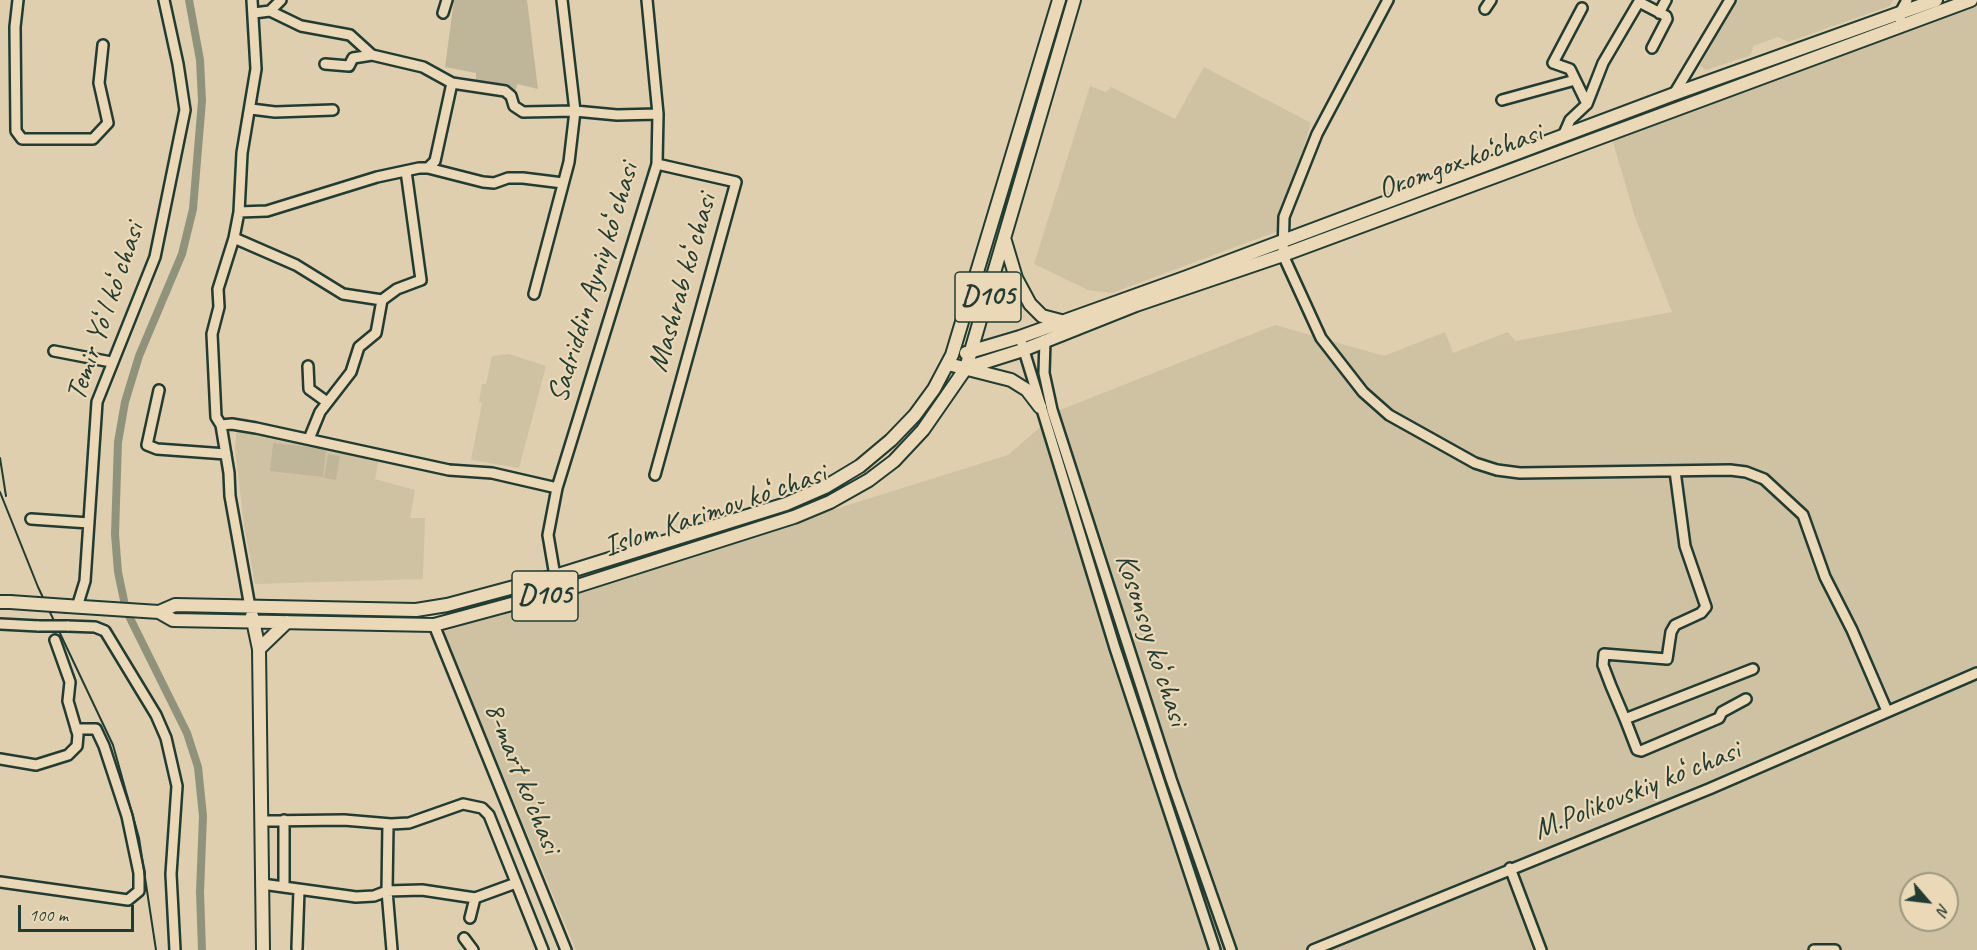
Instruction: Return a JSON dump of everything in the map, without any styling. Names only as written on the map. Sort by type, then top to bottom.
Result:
[{"type":"main road","name":"Islom Karimov koʻchasi","points":[[159,612],[175,605],[416,610],[447,605],[555,576],[786,504],[825,487],[860,466],[891,440],[915,415],[950,360],[1059,0]]},
{"type":"main road","name":"Islom Karimov koʻchasi","points":[[3,602],[159,612],[173,620],[434,625],[579,586],[794,518],[830,502],[869,480],[894,461],[923,430],[966,368],[1074,0]]},
{"type":"main road","name":"Oromgox ko‘chasi","points":[[966,368],[1022,343],[1063,321],[1674,94],[1936,0]]},
{"type":"main road","name":"Oromgox ko‘chasi","points":[[950,360],[972,352],[1045,340],[1136,305],[1282,255],[1971,0]]},
{"type":"main road","points":[[1004,235],[1012,267],[1026,298],[1042,316],[1063,321]]},
{"type":"main road","points":[[950,360],[966,368],[1020,385],[1040,407]]},
{"type":"main road","points":[[250,607],[259,649],[263,950]]},
{"type":"main road","points":[[230,622],[248,634],[259,649]]},
{"type":"main road","points":[[259,649],[287,622]]},
{"type":"street","points":[[18,0],[15,27],[16,131],[22,140],[93,139],[108,123],[99,83],[103,45]]},
{"type":"street","name":"Temir Yoʻl koʻchasi","points":[[72,606],[85,581],[92,443],[97,402],[111,362],[155,257],[185,111],[178,64],[164,0]]},
{"type":"street","points":[[250,607],[230,499],[221,425],[216,417],[212,334],[219,306],[218,289],[234,238],[239,212],[242,153],[256,69],[252,0]]},
{"type":"street","points":[[270,11],[281,0]]},
{"type":"street","points":[[443,14],[447,0]]},
{"type":"street","points":[[534,294],[569,162],[575,111],[562,0]]},
{"type":"street","name":"Sadriddin Ayniy koʻchasi","points":[[555,576],[548,535],[557,488],[657,164],[658,114],[647,0]]},
{"type":"street","points":[[1388,0],[1308,155],[1284,217],[1282,255],[1321,338],[1363,392],[1389,415],[1475,463],[1497,470],[1520,473],[1746,472],[1764,479],[1803,515],[1811,531],[1826,577],[1887,711]]},
{"type":"street","points":[[1485,9],[1491,0]]},
{"type":"street","points":[[1659,12],[1666,0]]},
{"type":"street","points":[[1674,94],[1730,0]]},
{"type":"street","points":[[1901,26],[1900,13],[1907,0]]},
{"type":"street","points":[[1563,136],[1570,120],[1587,104],[1603,63],[1640,1],[1667,19],[1652,48]]},
{"type":"street","points":[[1582,8],[1553,63],[1570,69],[1587,104]]},
{"type":"street","points":[[254,13],[270,11],[301,26],[350,35],[372,55]]},
{"type":"street","points":[[325,64],[349,66],[353,58],[372,55],[423,67],[452,83],[505,91],[511,96],[514,106],[523,112],[658,114]]},
{"type":"street","points":[[1502,100],[1575,80]]},
{"type":"street","points":[[428,168],[435,161],[452,83]]},
{"type":"street","points":[[1651,103],[1656,116]]},
{"type":"street","points":[[251,109],[275,112],[333,110]]},
{"type":"street","name":"Mashrab koʻchasi","points":[[655,475],[736,182],[657,164]]},
{"type":"street","points":[[239,212],[267,211],[406,171],[428,168],[483,182],[523,178],[563,183]]},
{"type":"street","points":[[309,439],[327,402],[351,372],[359,347],[376,333],[382,300],[397,289],[421,280],[406,171]]},
{"type":"street","points":[[234,238],[292,262],[343,294],[382,300]]},
{"type":"street","name":"Kosonsoy koʻchasi","points":[[1045,340],[1046,386],[1058,429],[1171,779],[1231,950]]},
{"type":"street","name":"Kosonsoy koʻchasi","points":[[1022,343],[1040,407],[1166,805],[1215,950]]},
{"type":"street","points":[[54,351],[111,362]]},
{"type":"street","points":[[308,366],[309,389],[327,402]]},
{"type":"street","points":[[159,390],[147,445],[157,449],[226,454]]},
{"type":"street","points":[[221,425],[232,424],[309,439],[449,470],[484,471],[557,488]]},
{"type":"street","points":[[1675,471],[1685,546],[1706,607],[1673,627],[1667,659],[1604,654],[1603,665],[1637,750],[1641,751],[1719,718],[1722,712],[1746,699]]},
{"type":"street","points":[[31,519],[89,522]]},
{"type":"street","points":[[0,624],[98,627],[109,636],[156,714],[174,764],[177,804],[171,874],[175,950]]},
{"type":"street","name":"8-mart ko'chasi","points":[[434,625],[566,950]]},
{"type":"street","points":[[0,759],[36,765],[68,755],[77,746],[76,729],[68,701],[70,682],[67,668],[55,640]]},
{"type":"street","points":[[1625,719],[1753,669]]},
{"type":"street","name":"M.Polikovskiy koʻchasi","points":[[1313,950],[1709,789],[1977,673]]},
{"type":"street","points":[[0,882],[128,900],[137,894],[141,885],[122,798],[98,731],[92,728],[76,729]]},
{"type":"street","points":[[261,822],[344,820],[388,824],[409,823],[463,804],[482,808],[489,815],[543,950]]},
{"type":"street","points":[[284,820],[284,887]]},
{"type":"street","points":[[388,824],[387,891],[392,950]]},
{"type":"street","points":[[1510,868],[1540,950]]},
{"type":"street","points":[[262,884],[356,897],[374,896],[387,891],[422,890],[475,898],[516,883]]},
{"type":"street","points":[[297,948],[299,890]]},
{"type":"street","points":[[470,918],[475,898]]},
{"type":"street","points":[[464,938],[473,950]]},
{"type":"street","points":[[1814,950],[1835,950]]},
{"type":"shaded area","points":[[454,0],[527,0],[538,89],[517,84],[516,90],[476,84],[476,73],[445,67]]},
{"type":"shaded area","points":[[1736,0],[1893,0],[1890,6],[1788,42],[1778,37],[1753,46],[1751,55],[1706,70],[1700,66]]},
{"type":"shaded area","points":[[1977,3],[1977,950],[576,950],[443,632],[1008,455],[1060,410],[1275,325],[1384,356],[1445,332],[1453,353],[1508,332],[1515,341],[1672,312],[1635,217],[1612,139],[1806,64]]},
{"type":"shaded area","points":[[1204,67],[1311,123],[1278,231],[1112,293],[1088,290],[1034,264],[1090,86],[1106,92],[1111,87],[1175,119]]},
{"type":"shaded area","points":[[509,354],[546,366],[519,468],[471,460],[482,403],[479,402],[482,384],[486,384],[492,356]]},
{"type":"shaded area","points":[[237,427],[273,439],[379,458],[375,479],[415,490],[410,518],[425,518],[423,579],[255,584],[244,525],[235,448]]},
{"type":"shaded area","points":[[273,443],[326,449],[323,477],[270,471]]},
{"type":"shaded area","points":[[328,454],[340,456],[336,480],[324,478]]},
{"type":"waterway","points":[[189,0],[200,60],[202,101],[193,209],[182,254],[139,356],[125,402],[118,442],[115,534],[118,572],[126,610],[187,733],[198,767],[203,816],[200,892],[202,950]]},
{"type":"railway","points":[[0,458],[6,496]]},
{"type":"railway","points":[[0,492],[38,587],[113,745],[139,838],[156,950]]}]
